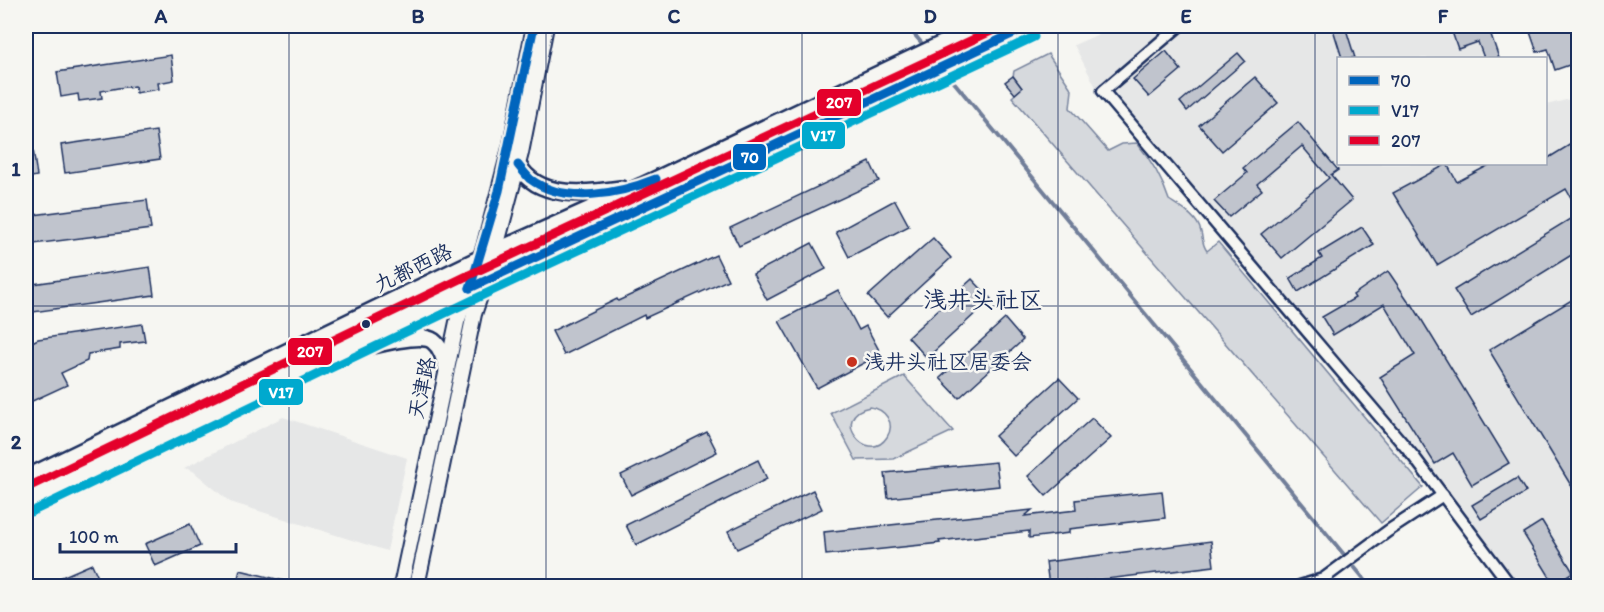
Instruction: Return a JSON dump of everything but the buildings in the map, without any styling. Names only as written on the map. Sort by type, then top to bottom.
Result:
[{"type":"main road","name":"天津路","points":[[401,586],[458,322],[480,259],[511,144],[534,26]]},
{"type":"main road","name":"天津路","points":[[417,586],[474,314],[495,252],[518,165],[546,26]]},
{"type":"main road","name":"九都西路","points":[[26,478],[480,259],[642,186],[980,26]]},
{"type":"main road","name":"九都西路","points":[[26,501],[486,280],[1029,26]]},
{"type":"main road","points":[[518,165],[521,171],[534,182],[555,192],[593,194],[642,186]]},
{"type":"main road","points":[[334,353],[415,337],[431,339],[440,349],[447,370]]},
{"type":"street","points":[[1179,26],[1103,91],[1414,457],[1511,586]]},
{"type":"street","points":[[1300,586],[1323,579],[1443,495]]},
{"type":"shaded area","points":[[1117,26],[1487,26],[1497,57],[1337,57],[1337,165],[1547,165],[1547,105],[1578,97],[1578,586],[1510,586],[1102,99],[1074,45]]},
{"type":"shaded area","points":[[1048,54],[1072,90],[1070,108],[1108,151],[1122,144],[1137,143],[1156,170],[1169,200],[1188,213],[1196,222],[1207,251],[1218,242],[1423,487],[1381,523],[1012,97],[1022,88],[1013,76],[1014,71]]},
{"type":"shaded area","points":[[904,376],[953,431],[893,459],[856,460],[831,413]],"holes":[[[870,407],[888,418],[890,427],[887,437],[879,445],[870,446],[862,443],[855,436],[852,419],[858,412]]]},
{"type":"shaded area","points":[[283,417],[407,458],[387,551],[230,502],[193,471],[184,468]]},
{"type":"waterway","points":[[907,26],[926,48]]},
{"type":"waterway","points":[[944,70],[1370,586]]},
{"type":"transit line","name":"70","points":[[470,288],[499,191],[534,26]]},
{"type":"transit line","name":"207","points":[[26,488],[471,274],[1002,26]]},
{"type":"transit line","name":"70","points":[[470,288],[1029,26]]},
{"type":"transit line","name":"V17","points":[[31,512],[481,296],[1034,37]]},
{"type":"transit line","name":"70","points":[[518,165],[530,179],[544,187],[575,194],[626,189],[656,179]]},
{"type":"place","name":"浅井头社区居委会","points":[[852,362]]},
{"type":"district","name":"浅井头社区","points":[[983,300]]}]
